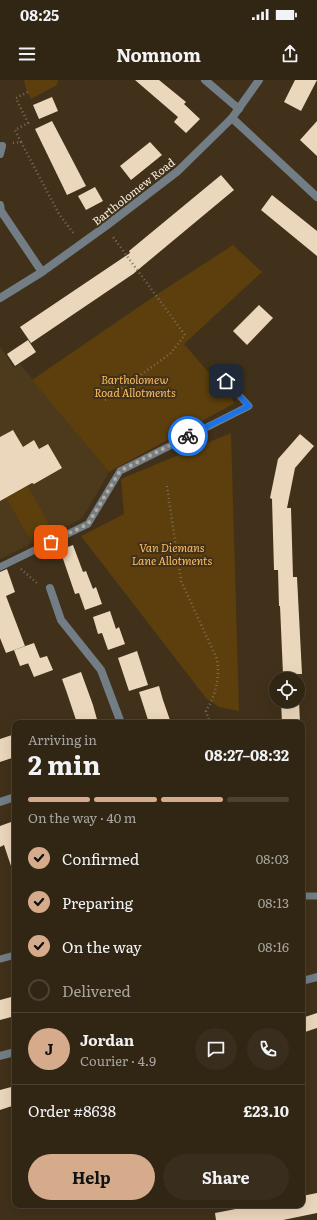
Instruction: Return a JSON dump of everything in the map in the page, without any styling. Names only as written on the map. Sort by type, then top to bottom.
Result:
[{"type":"street","points":[[205,80],[239,109]]},
{"type":"street","name":"Bartholomew Road","points":[[0,298],[42,272],[82,244],[178,171],[232,118],[259,80]]},
{"type":"street","points":[[232,118],[317,197]]},
{"type":"street","points":[[0,205],[1,210],[42,272]]},
{"type":"street","points":[[50,588],[61,620],[101,670],[120,720]]},
{"type":"street","points":[[0,802],[12,798]]},
{"type":"street","points":[[305,980],[317,977]]},
{"type":"street","points":[[0,1056],[12,1053]]},
{"type":"lane","points":[[0,567],[88,524],[120,471],[249,406],[226,381]]},
{"type":"lane","points":[[305,896],[317,896]]},
{"type":"lane","points":[[0,959],[12,956]]},
{"type":"path","points":[[28,92],[16,98],[28,123],[15,130],[60,214],[82,244]]},
{"type":"path","points":[[1,150],[21,142]]},
{"type":"path","points":[[105,400],[170,354],[185,335],[106,226]]},
{"type":"path","points":[[167,486],[181,581],[217,659],[219,670],[212,702],[206,710],[209,720]]},
{"type":"path","points":[[13,561],[37,584],[50,588]]},
{"type":"shaded area","points":[[0,346],[14,368],[20,364],[109,472],[84,515],[79,520],[0,559]]},
{"type":"green space","points":[[24,80],[58,80],[57,85],[31,99],[26,89]]},
{"type":"green space","name":"Bartholomew Road Allotments","points":[[233,245],[262,272],[184,344],[235,403],[109,472],[32,380],[159,293]]},
{"type":"green space","name":"Van Diemans Lane Allotments","points":[[231,433],[239,711],[219,707],[206,698],[81,536],[124,514],[121,479]]},
{"type":"green space","points":[[27,485],[51,527],[30,539],[6,498]]},
{"type":"building","points":[[135,80],[159,80],[186,102],[184,104],[200,119],[186,133],[174,122],[178,117]]},
{"type":"building","points":[[295,80],[317,80],[301,111],[284,102]]},
{"type":"building","points":[[52,97],[58,111],[39,119],[33,105]]},
{"type":"building","points":[[52,121],[86,186],[67,195],[35,129]]},
{"type":"building","points":[[317,121],[317,156],[300,140]]},
{"type":"building","points":[[150,142],[162,155],[131,180],[120,166]]},
{"type":"building","points":[[221,175],[234,190],[133,274],[31,343],[20,327],[130,253],[129,251]]},
{"type":"building","points":[[95,187],[103,201],[86,210],[78,196]]},
{"type":"building","points":[[272,195],[317,231],[317,256],[261,210]]},
{"type":"building","points":[[259,305],[273,318],[247,345],[233,331]]},
{"type":"building","points":[[28,340],[36,352],[15,366],[7,354]]},
{"type":"building","points":[[13,430],[23,447],[34,440],[39,449],[48,444],[62,468],[0,501],[0,437]]},
{"type":"building","points":[[300,434],[314,446],[295,468],[287,508],[291,508],[293,577],[297,577],[302,672],[283,672],[278,570],[274,570],[272,499],[270,498],[278,459]]},
{"type":"building","points":[[73,545],[83,572],[86,571],[93,589],[96,587],[102,604],[85,610],[79,593],[75,594],[60,550]]},
{"type":"building","points":[[7,569],[15,592],[6,596],[25,646],[6,653],[0,638],[0,572]]},
{"type":"building","points":[[110,611],[116,629],[119,627],[125,644],[108,650],[102,633],[98,634],[93,617]]},
{"type":"building","points":[[34,643],[40,658],[47,656],[53,670],[34,677],[28,663],[20,666],[14,650]]},
{"type":"building","points":[[137,651],[148,685],[129,691],[118,658]]},
{"type":"building","points":[[81,672],[97,720],[76,720],[62,679]]},
{"type":"building","points":[[159,686],[170,720],[148,720],[139,692]]},
{"type":"building","points":[[281,708],[299,708],[300,720],[282,720]]},
{"type":"building","points":[[12,735],[12,758],[0,762],[0,739]]},
{"type":"building","points":[[11,822],[12,825],[12,869],[4,845],[0,847],[0,826]]},
{"type":"building","points":[[12,997],[12,1017],[0,1020],[0,1000]]},
{"type":"building","points":[[317,1013],[317,1028],[305,1032],[305,1017]]},
{"type":"building","points":[[12,1087],[12,1106],[0,1110],[0,1090]]},
{"type":"building","points":[[317,1193],[317,1213],[283,1220],[216,1220],[215,1213],[241,1208],[305,1208],[305,1195]]},
{"type":"way so far","points":[[51,542],[88,524],[120,471],[188,436]]},
{"type":"route","points":[[188,436],[249,406],[226,381]]}]
